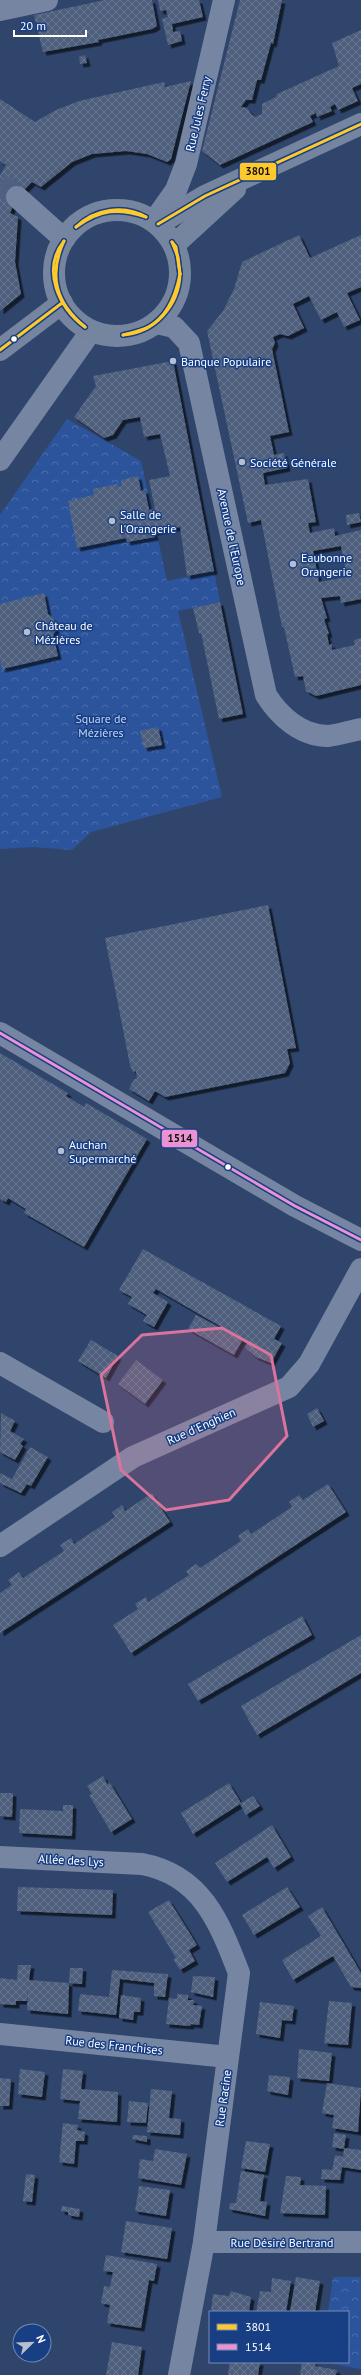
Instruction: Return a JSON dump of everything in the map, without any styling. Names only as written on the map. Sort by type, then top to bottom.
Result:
[{"type":"main road","points":[[156,223],[204,196],[361,124]]},
{"type":"main road","points":[[174,245],[249,176]]},
{"type":"main road","points":[[105,210],[139,213],[156,223],[174,245],[180,264],[180,283],[174,302],[157,322],[142,332],[125,336],[107,336],[91,330],[74,319],[62,303],[56,288],[54,271],[56,254],[64,239],[75,226],[89,216],[105,210]]},
{"type":"main road","points":[[0,350],[62,303]]},
{"type":"street","points":[[0,10],[46,0]]},
{"type":"street","name":"Rue Jules Ferry","points":[[156,223],[176,190],[186,164],[224,0]]},
{"type":"street","points":[[17,197],[64,239]]},
{"type":"street","name":"Avenue de l'Europe","points":[[157,322],[174,327],[190,343],[266,695],[275,709],[300,729],[310,733],[328,736],[361,729]]},
{"type":"street","points":[[0,460],[91,330]]},
{"type":"street","points":[[0,1033],[295,1206],[361,1240]]},
{"type":"street","name":"Rue d'Enghien","points":[[0,1546],[133,1457],[289,1387],[309,1364],[361,1269]]},
{"type":"street","points":[[0,1363],[103,1422]]},
{"type":"street","name":"Allée des Lys","points":[[0,1857],[142,1864]]},
{"type":"street","name":"Rue Racine","points":[[142,1864],[160,1867],[189,1885],[200,1895],[222,1933],[239,1973],[204,2242],[179,2375]]},
{"type":"street","name":"Rue des Franchises","points":[[0,2034],[228,2057]]},
{"type":"street","name":"Rue Désiré Bertrand","points":[[204,2242],[361,2242]]},
{"type":"highlighted area","points":[[222,1328],[271,1355],[287,1436],[229,1500],[166,1510],[121,1470],[101,1375],[142,1335]]},
{"type":"green space","name":"Square de Mézières","points":[[67,419],[141,461],[167,581],[214,571],[220,602],[178,611],[222,797],[91,832],[72,850],[34,847],[0,849],[0,515]]},
{"type":"green space","points":[[333,2277],[361,2277],[361,2369],[327,2363],[349,2363],[349,2311],[328,2311]]},
{"type":"building","points":[[105,0],[152,0],[157,26],[152,29],[98,40],[99,42],[43,52],[34,15]]},
{"type":"building","points":[[158,0],[199,0],[203,17],[172,24],[173,32],[180,31],[182,41],[168,45],[162,19],[168,17],[166,10],[160,11]]},
{"type":"building","points":[[240,0],[282,0],[273,44],[271,43],[261,80],[257,80],[252,100],[246,100],[241,107],[247,108],[252,115],[255,117],[262,114],[262,104],[276,97],[277,94],[339,66],[332,43],[361,30],[361,84],[352,88],[358,101],[338,110],[335,104],[330,107],[332,111],[317,117],[316,113],[310,116],[313,122],[220,165],[202,151]]},
{"type":"building","points":[[85,55],[87,63],[80,64],[79,57]]},
{"type":"building","points":[[191,81],[171,159],[167,162],[147,154],[126,151],[92,154],[72,162],[41,187],[32,182],[17,197],[10,213],[18,217],[15,262],[21,294],[0,311],[0,175],[6,165],[0,161],[0,99],[35,122],[56,110],[79,101],[164,82],[165,87]]},
{"type":"building","points":[[299,235],[310,258],[361,235],[361,287],[347,293],[360,320],[344,327],[337,312],[321,320],[309,296],[293,304],[304,328],[288,336],[280,334],[273,337],[275,343],[272,349],[289,432],[270,436],[274,455],[284,453],[287,468],[263,473],[265,485],[308,479],[316,522],[308,523],[310,533],[334,528],[335,536],[361,530],[361,599],[341,603],[340,596],[321,598],[327,618],[324,619],[329,634],[327,634],[329,645],[332,644],[332,650],[355,645],[354,640],[361,638],[361,685],[316,696],[306,691],[303,676],[295,677],[284,627],[282,627],[261,520],[248,523],[207,331],[223,311],[234,289],[242,262]],"holes":[[[341,546],[347,577],[319,582],[313,551]]]},
{"type":"building","points":[[173,361],[214,571],[187,576],[180,527],[154,532],[155,537],[127,542],[126,538],[77,548],[68,501],[94,495],[93,489],[117,484],[118,487],[122,486],[121,480],[138,476],[141,491],[145,490],[149,510],[155,509],[149,480],[170,476],[160,434],[144,437],[140,417],[123,420],[113,435],[104,438],[74,417],[96,386],[93,376]]},
{"type":"building","points":[[359,513],[361,522],[347,525],[346,515]]},
{"type":"building","name":"Château de Mézières","points":[[44,593],[48,614],[54,619],[56,630],[53,635],[58,656],[2,669],[0,660],[0,604]]},
{"type":"building","points":[[220,602],[243,714],[219,719],[201,633],[199,633],[193,608]]},
{"type":"building","points":[[158,727],[162,745],[144,748],[140,731]]},
{"type":"building","points":[[268,905],[296,1048],[287,1049],[290,1063],[285,1073],[165,1097],[155,1091],[149,1101],[129,1089],[134,1079],[137,1079],[136,1071],[133,1072],[130,1065],[105,938]]},
{"type":"building","name":"Auchan Supermarché","points":[[0,1053],[68,1093],[66,1096],[84,1107],[86,1103],[147,1139],[84,1247],[24,1213],[26,1209],[8,1198],[6,1202],[0,1199]]},
{"type":"building","points":[[143,1249],[281,1326],[274,1339],[282,1343],[271,1363],[256,1357],[245,1348],[248,1342],[243,1339],[234,1355],[188,1329],[196,1315],[224,1330],[225,1329],[156,1289],[153,1293],[168,1302],[154,1327],[143,1321],[147,1315],[128,1304],[132,1297],[119,1290]]},
{"type":"building","points":[[91,1340],[118,1356],[106,1378],[78,1361]]},
{"type":"building","points":[[136,1360],[163,1380],[145,1404],[118,1384]]},
{"type":"building","points":[[317,1408],[324,1421],[313,1427],[307,1414]]},
{"type":"building","points":[[1,1413],[15,1421],[10,1431],[24,1439],[20,1444],[23,1446],[15,1460],[0,1452]]},
{"type":"building","points":[[30,1447],[48,1457],[31,1486],[27,1484],[21,1493],[0,1483],[0,1473],[12,1479]]},
{"type":"building","points":[[328,1484],[346,1512],[131,1653],[113,1625],[138,1609],[135,1604],[146,1597],[148,1602],[189,1575],[186,1571],[196,1564],[200,1568],[241,1541],[238,1536],[248,1529],[251,1534],[292,1507],[289,1502],[299,1495],[303,1500]]},
{"type":"building","points":[[152,1493],[170,1522],[0,1633],[0,1593],[12,1585],[8,1580],[19,1572],[23,1578],[64,1551],[60,1545],[71,1538],[74,1544],[115,1517],[112,1512],[122,1505],[125,1511]]},
{"type":"building","points":[[302,1616],[312,1635],[198,1701],[188,1684]]},
{"type":"building","points":[[361,1635],[361,1673],[257,1735],[241,1706]]},
{"type":"building","points":[[103,1776],[107,1784],[110,1783],[132,1819],[111,1832],[89,1795],[92,1794],[87,1786]]},
{"type":"building","points":[[229,1783],[241,1803],[253,1796],[260,1806],[246,1815],[240,1804],[193,1834],[181,1813]]},
{"type":"building","points":[[0,1793],[13,1793],[12,1817],[0,1816]]},
{"type":"building","points":[[63,1805],[73,1805],[72,1836],[19,1833],[20,1809],[63,1811]]},
{"type":"building","points":[[272,1825],[291,1857],[274,1868],[267,1857],[227,1882],[215,1863]]},
{"type":"building","points":[[18,1887],[113,1890],[112,1915],[17,1911]]},
{"type":"building","points":[[287,1887],[300,1907],[254,1935],[242,1915]]},
{"type":"building","points":[[169,1900],[197,1945],[189,1950],[195,1961],[180,1970],[173,1959],[176,1958],[148,1912]]},
{"type":"building","points":[[322,1907],[361,1973],[361,1988],[351,1987],[333,1956],[293,1980],[282,1960],[321,1936],[308,1916]]},
{"type":"building","points":[[18,1965],[31,1965],[29,1980],[69,1983],[68,2014],[27,2010],[28,1990],[27,2001],[16,2001],[16,2005],[0,2004],[0,1978],[17,1980]]},
{"type":"building","points":[[70,1968],[83,1968],[82,1984],[69,1983]]},
{"type":"building","points":[[112,1970],[168,1974],[165,1997],[154,1996],[154,1983],[120,1979],[116,2015],[78,2011],[80,1994],[109,1997]]},
{"type":"building","points":[[193,1976],[215,1977],[213,1997],[191,1992]]},
{"type":"building","points":[[177,1994],[188,1995],[188,2000],[194,2000],[193,2005],[202,2006],[199,2025],[191,2024],[190,2026],[166,2024],[169,1998],[177,1999]]},
{"type":"building","points":[[121,1995],[141,1998],[140,2012],[134,2012],[133,2020],[119,2018]]},
{"type":"building","points":[[329,2001],[352,2003],[348,2045],[324,2043]]},
{"type":"building","points":[[260,2002],[294,2006],[292,2021],[282,2020],[280,2038],[256,2034]]},
{"type":"building","points":[[299,2049],[332,2053],[329,2081],[297,2078]]},
{"type":"building","points":[[20,2069],[45,2072],[42,2097],[18,2094]]},
{"type":"building","points":[[63,2069],[83,2071],[81,2089],[118,2092],[117,2122],[78,2119],[80,2101],[60,2099]]},
{"type":"building","points":[[269,2075],[290,2077],[288,2095],[267,2091]]},
{"type":"building","points":[[0,2078],[11,2079],[9,2106],[0,2106]]},
{"type":"building","points":[[327,2083],[361,2088],[358,2132],[332,2128],[334,2115],[322,2113]]},
{"type":"building","points":[[151,2089],[172,2091],[169,2118],[181,2119],[180,2135],[147,2132]]},
{"type":"building","points":[[129,2101],[148,2103],[146,2123],[127,2122]]},
{"type":"building","points":[[63,2123],[78,2125],[77,2130],[85,2132],[84,2141],[76,2141],[74,2164],[59,2162]]},
{"type":"building","points":[[334,2133],[346,2135],[344,2148],[361,2150],[361,2170],[342,2167],[340,2180],[321,2179],[322,2169],[332,2170],[335,2155],[343,2157],[344,2149],[332,2147]]},
{"type":"building","points":[[133,2135],[147,2136],[147,2142],[132,2139]]},
{"type":"building","points":[[246,2141],[270,2144],[265,2172],[241,2168]]},
{"type":"building","points":[[155,2149],[187,2154],[181,2185],[138,2178],[140,2159],[153,2161]]},
{"type":"building","points":[[241,2171],[264,2175],[260,2201],[267,2202],[265,2216],[229,2209],[230,2203],[236,2203]]},
{"type":"building","points":[[26,2174],[35,2175],[32,2202],[23,2201]]},
{"type":"building","points":[[286,2176],[301,2177],[300,2185],[326,2186],[325,2215],[280,2213]]},
{"type":"building","points":[[139,2186],[170,2190],[166,2216],[135,2211]]},
{"type":"building","points":[[62,2206],[80,2209],[79,2217],[68,2215],[68,2212],[61,2211]]},
{"type":"building","points":[[126,2221],[172,2228],[167,2259],[121,2252]]},
{"type":"building","points":[[106,2255],[157,2264],[154,2281],[149,2280],[141,2328],[107,2323],[110,2305],[101,2303],[104,2286],[110,2287],[113,2272],[103,2271]]},
{"type":"building","points":[[296,2277],[320,2281],[315,2311],[290,2311]]},
{"type":"building","points":[[272,2278],[291,2281],[286,2311],[256,2311],[260,2291],[271,2292]]},
{"type":"building","points":[[231,2291],[251,2297],[249,2311],[211,2311],[213,2294],[229,2296]]},
{"type":"building","points":[[112,2342],[142,2347],[138,2375],[106,2375]]},
{"type":"building","points":[[230,2363],[260,2363],[258,2375],[228,2375]]},
{"type":"building","points":[[302,2363],[315,2363],[315,2366],[337,2370],[336,2375],[300,2375]]},
{"type":"tunnel","points":[[0,184],[17,197]]},
{"type":"transit line","name":"3801","points":[[158,224],[205,196],[361,124]]},
{"type":"transit line","name":"3801","points":[[76,227],[91,216],[110,210],[128,211],[146,217]]},
{"type":"transit line","name":"3801","points":[[76,227],[94,217],[110,212],[127,212],[146,217]]},
{"type":"transit line","name":"3801","points":[[64,241],[56,266],[58,288],[61,298],[67,308],[85,327]]},
{"type":"transit line","name":"3801","points":[[64,241],[57,252],[54,264],[56,288],[68,310],[85,327]]},
{"type":"transit line","name":"3801","points":[[172,242],[176,247],[180,274]]},
{"type":"transit line","name":"3801","points":[[172,242],[178,257],[180,274]]},
{"type":"transit line","name":"3801","points":[[123,335],[147,328],[166,312],[176,290],[180,274]]},
{"type":"transit line","name":"3801","points":[[123,335],[135,333],[145,329],[155,323],[163,315],[170,307],[175,297],[179,286],[180,274]]},
{"type":"transit line","name":"3801","points":[[0,350],[62,303]]},
{"type":"transit line","name":"1514","points":[[0,1033],[295,1206],[361,1240]]},
{"type":"place","name":"Banque Populaire","points":[[173,361]]},
{"type":"place","name":"Société Générale","points":[[242,462]]},
{"type":"place","name":"Salle de l'Orangerie","points":[[112,521]]},
{"type":"place","name":"Eaubonne Orangerie","points":[[293,564]]},
{"type":"place","name":"Château de Mézières","points":[[27,632]]},
{"type":"place","name":"Auchan Supermarché","points":[[61,1151]]}]
